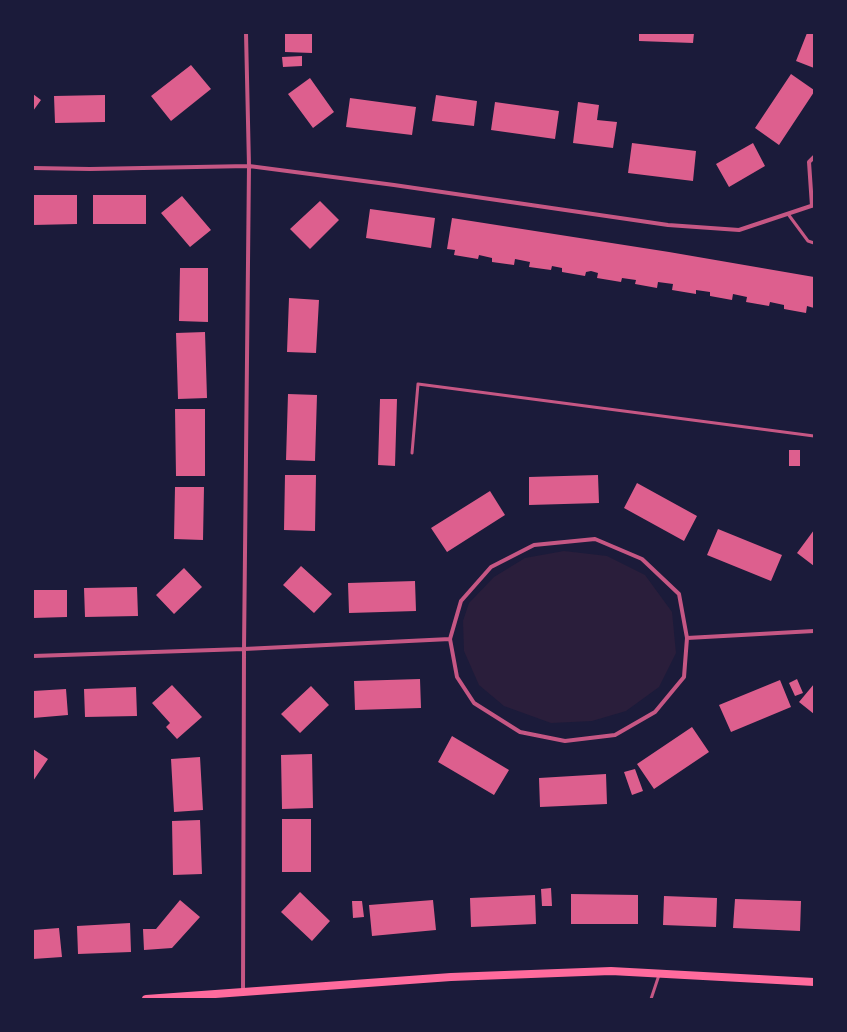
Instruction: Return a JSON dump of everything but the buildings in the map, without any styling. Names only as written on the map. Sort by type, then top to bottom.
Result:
[{"type":"main road","points":[[146,999],[451,977],[611,971],[659,975],[814,982]]},
{"type":"street","points":[[243,992],[244,649],[249,166],[246,33]]},
{"type":"street","points":[[33,168],[90,169],[249,166],[676,225],[739,230],[813,206],[809,162],[814,157]]},
{"type":"street","points":[[595,539],[642,559],[679,594],[687,638],[684,677],[655,712],[615,735],[565,741],[520,732],[474,704],[457,677],[450,638],[461,601],[491,567],[534,545],[595,539]]},
{"type":"street","points":[[687,638],[814,632]]},
{"type":"street","points":[[33,656],[244,649],[450,638]]},
{"type":"lane","points":[[788,214],[808,241],[814,243]]},
{"type":"lane","points":[[412,453],[418,384],[814,436]]},
{"type":"lane","points":[[652,999],[659,975]]},
{"type":"shaded area","points":[[564,551],[607,556],[645,575],[672,612],[676,653],[659,687],[626,711],[592,721],[551,723],[504,706],[479,685],[464,651],[463,621],[469,603],[494,577],[525,558]]}]
